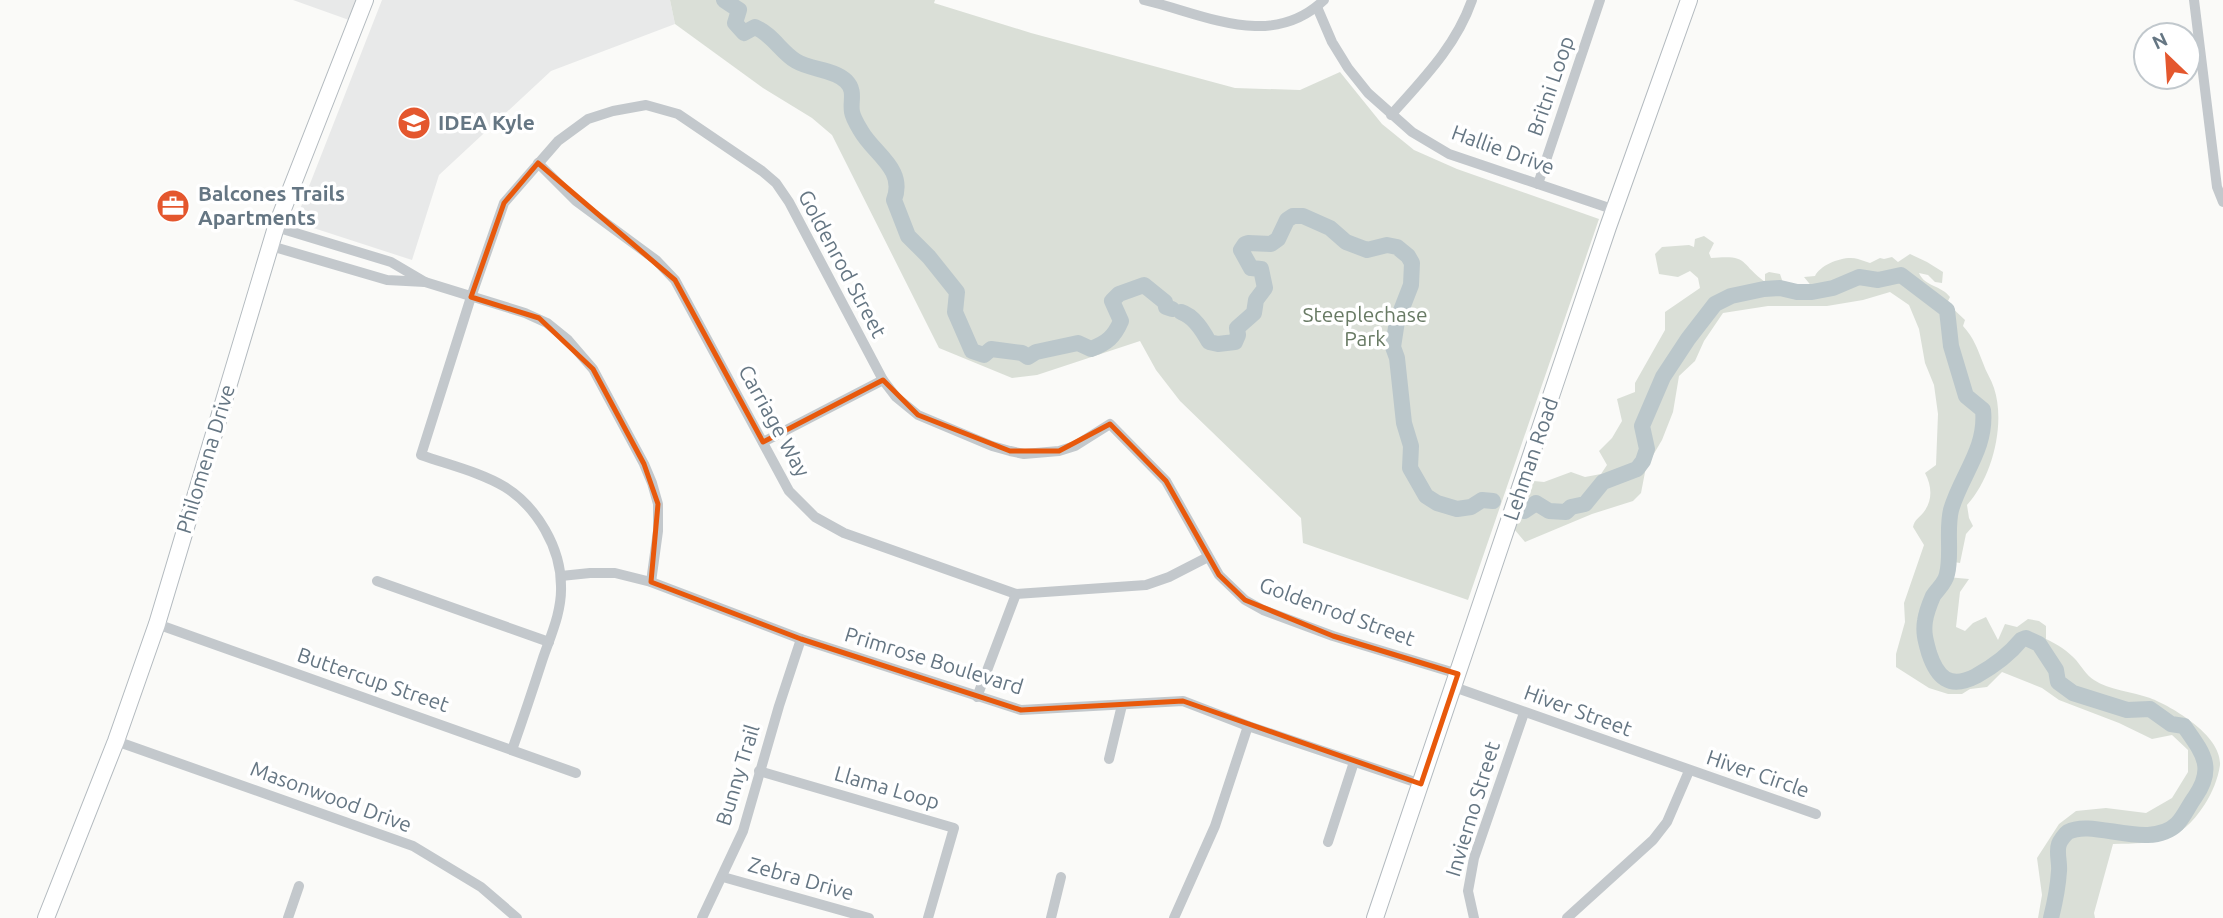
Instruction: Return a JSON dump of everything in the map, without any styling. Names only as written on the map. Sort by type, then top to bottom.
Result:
[{"type":"street","name":"Philomena Drive","points":[[46,918],[116,741],[157,624],[276,227],[365,0]]},
{"type":"street","points":[[1144,0],[1258,28],[1292,21],[1320,3]]},
{"type":"street","points":[[1391,115],[1440,61],[1457,34],[1472,0]]},
{"type":"street","name":"Britni Loop","points":[[1538,184],[1600,0]]},
{"type":"street","name":"Lehman Road","points":[[1375,918],[1689,0]]},
{"type":"street","points":[[2194,0],[2217,187],[2223,202]]},
{"type":"street","name":"Hallie Drive","points":[[1320,3],[1332,42],[1348,68],[1368,93],[1412,132],[1448,154],[1615,210]]},
{"type":"street","name":"Goldenrod Street","points":[[512,750],[559,606],[561,576],[552,546],[545,530],[524,501],[489,478],[421,455],[471,297],[504,204],[558,141],[588,119],[613,111],[646,106],[678,114],[776,183],[789,202],[883,380],[896,397],[918,415],[981,442],[1024,454],[1059,451],[1075,446],[1110,424],[1166,481],[1219,575],[1232,589],[1263,610],[1456,680]]},
{"type":"street","name":"Carriage Way","points":[[538,163],[576,201],[656,260],[675,280],[789,491],[815,517],[844,534],[1016,594],[1146,586],[1208,557]]},
{"type":"street","points":[[276,227],[391,262],[425,282],[539,318],[568,340],[593,369],[644,464],[658,504],[657,551],[651,582]]},
{"type":"street","points":[[271,246],[387,279],[425,282]]},
{"type":"street","points":[[348,269],[354,251]]},
{"type":"street","points":[[763,442],[883,380]]},
{"type":"street","name":"Primrose Boulevard","points":[[561,576],[615,573],[651,582],[801,639],[1021,710],[1183,701],[1248,726],[1421,784]]},
{"type":"street","points":[[377,581],[549,642]]},
{"type":"street","points":[[977,697],[1016,594]]},
{"type":"street","name":"Buttercup Street","points":[[157,624],[576,774]]},
{"type":"street","name":"Bunny Trail","points":[[702,918],[743,831],[801,639]]},
{"type":"street","name":"Hiver Street","points":[[1456,680],[1524,713],[1689,771]]},
{"type":"street","points":[[1109,759],[1122,705]]},
{"type":"street","name":"Invierno Street","points":[[1474,918],[1468,891],[1474,858],[1524,713]]},
{"type":"street","points":[[1174,918],[1215,826],[1248,726]]},
{"type":"street","name":"Masonwood Drive","points":[[116,741],[413,846],[481,887],[517,918]]},
{"type":"street","points":[[1328,842],[1354,762]]},
{"type":"street","name":"Llama Loop","points":[[759,771],[954,828],[928,918]]},
{"type":"street","points":[[1567,918],[1653,841],[1667,822],[1689,771]]},
{"type":"street","name":"Hiver Circle","points":[[1689,771],[1816,814]]},
{"type":"street","name":"Zebra Drive","points":[[723,877],[869,918]]},
{"type":"street","points":[[1051,918],[1062,877]]},
{"type":"street","points":[[288,918],[299,886]]},
{"type":"highlighted area","points":[[538,163],[675,280],[763,442],[883,380],[918,415],[1010,451],[1059,451],[1110,424],[1166,481],[1219,575],[1245,600],[1333,636],[1458,674],[1421,784],[1183,701],[1021,710],[801,639],[651,582],[658,504],[644,464],[593,369],[539,318],[471,297],[504,203]]},
{"type":"shaded area","points":[[293,0],[357,0],[349,20]]},
{"type":"shaded area","name":"IDEA Kyle","points":[[382,0],[670,0],[675,24],[551,71],[439,175],[412,260],[295,222]]},
{"type":"green space","name":"Steeplechase Park","points":[[670,0],[935,0],[934,3],[1031,33],[1235,88],[1300,90],[1340,72],[1382,124],[1414,150],[1457,169],[1599,219],[1468,600],[1303,543],[1301,518],[1180,401],[1156,370],[1140,341],[1037,375],[1012,378],[939,348],[832,135],[812,118],[763,88],[675,24]]},
{"type":"green space","points":[[1704,236],[1714,243],[1709,253],[1711,258],[1738,259],[1765,282],[1765,274],[1780,274],[1783,283],[1796,288],[1813,288],[1804,277],[1815,276],[1828,264],[1847,258],[1870,263],[1880,258],[1892,257],[1898,262],[1910,254],[1943,272],[1942,283],[1919,273],[1925,281],[1950,297],[1947,303],[1965,320],[1963,326],[1975,343],[1994,388],[1998,418],[1990,466],[1976,494],[1967,505],[1973,526],[1966,534],[1960,563],[1948,561],[1947,577],[1969,579],[1960,592],[1956,627],[1965,631],[1973,623],[1986,617],[1998,640],[2005,624],[2017,627],[2028,619],[2039,621],[2046,626],[2046,639],[2076,660],[2091,678],[2171,708],[2205,733],[2219,754],[2220,765],[2212,791],[2186,827],[2166,839],[2113,844],[2094,913],[2095,918],[2038,918],[2042,895],[2037,858],[2059,824],[2076,811],[2106,808],[2146,813],[2172,798],[2188,772],[2188,750],[2172,735],[2152,739],[2059,700],[2042,688],[2002,672],[1987,687],[1970,689],[1962,694],[1948,694],[1929,688],[1896,667],[1896,654],[1905,622],[1904,603],[1924,545],[1913,527],[1930,498],[1925,473],[1936,465],[1938,414],[1934,385],[1925,363],[1919,329],[1909,305],[1890,292],[1827,306],[1768,306],[1723,313],[1704,341],[1695,361],[1679,376],[1673,412],[1662,440],[1646,467],[1641,493],[1633,501],[1592,514],[1525,542],[1509,523],[1524,480],[1544,482],[1571,472],[1585,477],[1601,474],[1607,465],[1599,451],[1612,438],[1622,421],[1617,399],[1635,392],[1635,383],[1665,330],[1665,312],[1700,288],[1698,278],[1690,271],[1678,277],[1659,274],[1655,254],[1662,247],[1694,247],[1695,239]]},
{"type":"waterway","points":[[724,0],[739,10],[735,23],[744,33],[755,27],[767,34],[796,61],[835,74],[849,85],[856,122],[896,179],[894,200],[908,236],[957,292],[955,312],[972,351],[984,355],[991,349],[1022,353],[1028,357],[1036,352],[1078,343],[1091,349],[1109,339],[1121,321],[1112,301],[1119,294],[1144,285],[1165,302],[1166,307],[1172,309]]},
{"type":"waterway","points":[[1181,312],[1194,320],[1209,342],[1235,342],[1237,328],[1254,313],[1256,300],[1265,288],[1261,269],[1251,268],[1241,250],[1248,243],[1271,244],[1278,239],[1287,220],[1293,216],[1303,216],[1330,228],[1346,242],[1367,250],[1387,245],[1397,247],[1412,263],[1411,285],[1397,321],[1393,347],[1397,358],[1404,423],[1411,446],[1410,468],[1426,496],[1437,503],[1457,509],[1471,507],[1482,500],[1493,501]]},
{"type":"waterway","points":[[1524,511],[1536,503],[1549,511],[1566,512],[1571,507],[1585,504],[1603,482],[1637,469],[1647,449],[1642,426],[1663,377],[1715,304],[1731,296],[1780,288],[1812,292],[1833,288],[1859,277],[1878,280],[1901,275],[1947,310],[1951,346],[1966,396],[1983,410],[1983,424],[1977,450],[1951,510],[1946,577],[1933,596],[1926,618],[1926,641],[1936,669],[1945,679],[1958,682],[1967,680],[1995,664],[2026,638],[2039,644],[2056,670],[2058,682],[2073,693],[2127,710],[2150,709],[2171,724],[2184,726],[2204,760],[2205,777],[2201,786],[2180,821],[2165,832],[2137,835],[2079,829],[2065,834],[2058,847],[2059,877],[2051,918]]},
{"type":"place","name":"IDEA Kyle","points":[[414,123]]},
{"type":"place","name":"Balcones Trails Apartments","points":[[173,206]]}]
